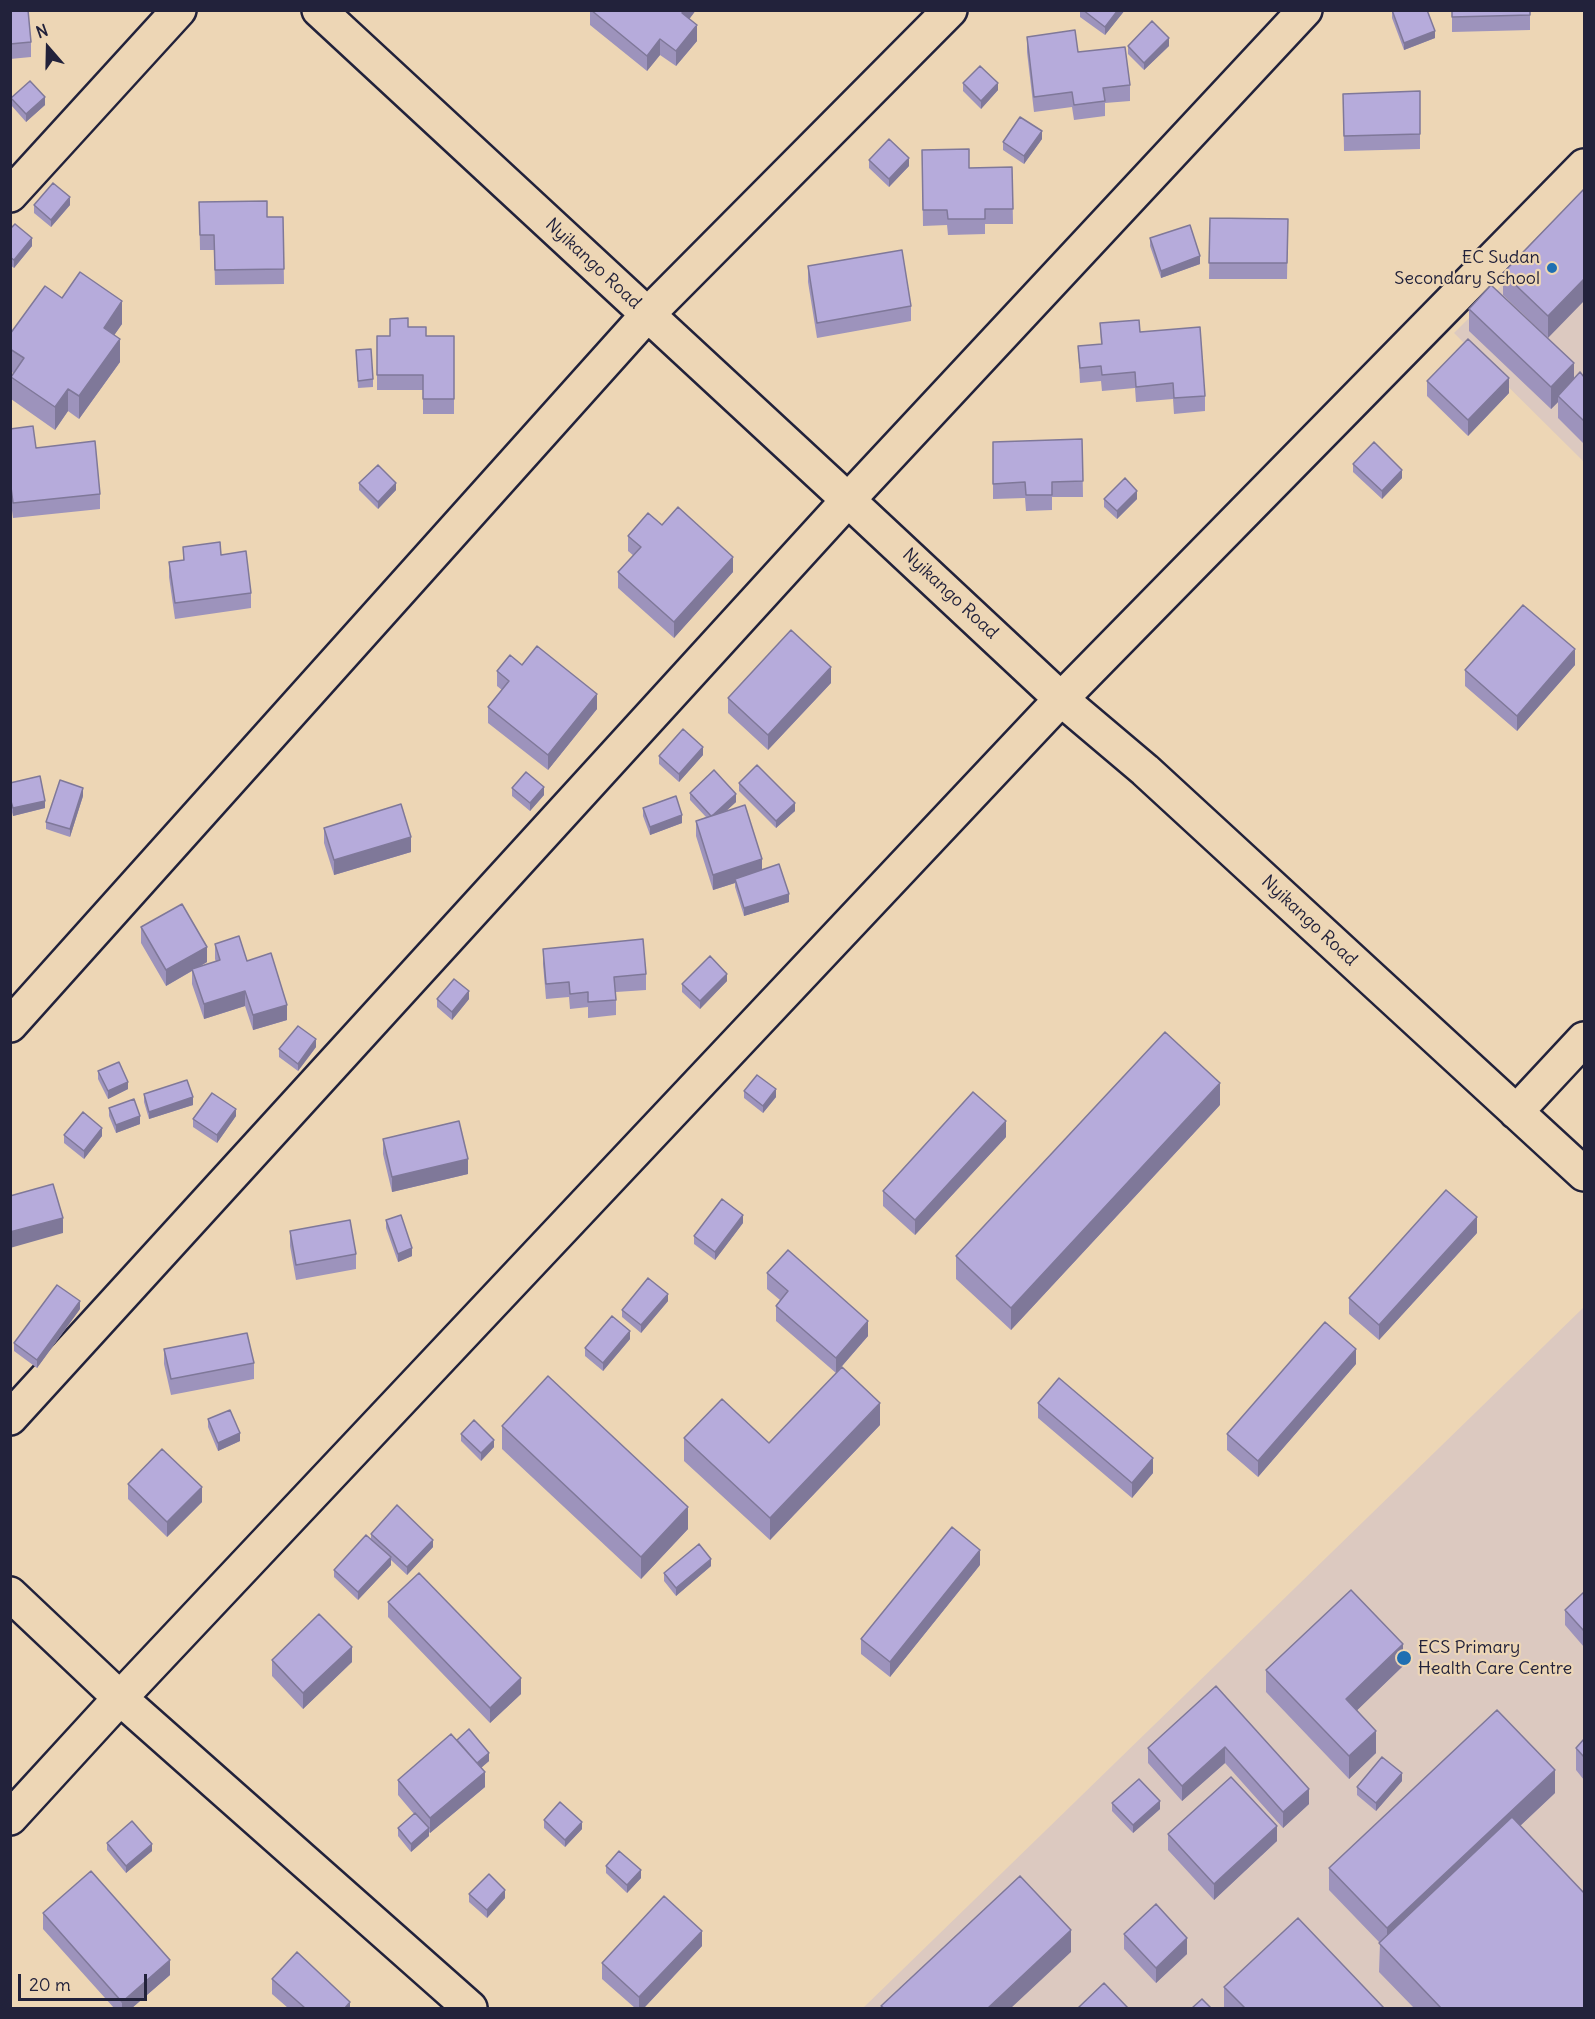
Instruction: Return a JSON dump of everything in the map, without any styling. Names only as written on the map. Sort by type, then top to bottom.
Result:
[{"type":"street","points":[[10,195],[178,10]]},
{"type":"street","name":"Nyikango Road","points":[[319,10],[1061,699],[1145,770],[1584,1174]]},
{"type":"street","points":[[10,1025],[648,314],[950,10]]},
{"type":"street","points":[[10,1418],[849,500],[1305,10]]},
{"type":"street","points":[[10,1818],[120,1698],[1061,699],[1584,166]]},
{"type":"street","points":[[1516,1112],[1584,1040]]},
{"type":"street","points":[[10,1594],[120,1698],[470,2008]]},
{"type":"shaded area","name":"EC Sudan Secondary School","points":[[1584,203],[1584,462],[1454,333]]},
{"type":"shaded area","name":"ECS Primary Health Care Centre","points":[[1584,1307],[1584,2008],[863,2008]]},
{"type":"building","points":[[10,10],[28,10],[31,42],[10,44]]},
{"type":"building","points":[[591,10],[684,10],[682,13],[697,25],[676,51],[660,39],[647,56]]},
{"type":"building","points":[[1083,10],[1118,10],[1105,27]]},
{"type":"building","points":[[1392,10],[1427,10],[1435,31],[1404,43]]},
{"type":"building","points":[[1452,10],[1530,10],[1530,15],[1452,17]]},
{"type":"building","points":[[1152,21],[1169,38],[1144,63],[1128,46]]},
{"type":"building","points":[[1075,30],[1078,52],[1125,47],[1130,85],[1103,88],[1105,101],[1074,105],[1072,92],[1034,97],[1027,37]]},
{"type":"building","points":[[980,66],[998,83],[981,101],[963,83]]},
{"type":"building","points":[[30,81],[45,97],[26,114],[11,98]]},
{"type":"building","points":[[1420,91],[1420,134],[1344,136],[1343,94]]},
{"type":"building","points":[[1020,117],[1042,131],[1024,156],[1003,142]]},
{"type":"building","points":[[889,139],[909,158],[889,179],[869,160]]},
{"type":"building","points":[[969,149],[969,168],[1012,167],[1013,209],[985,209],[985,219],[948,219],[947,210],[923,210],[922,150]]},
{"type":"building","points":[[53,183],[70,197],[51,220],[34,205]]},
{"type":"building","points":[[1584,189],[1584,279],[1548,316],[1503,273]]},
{"type":"building","points":[[267,201],[267,217],[283,217],[284,269],[215,270],[214,235],[200,235],[199,202]]},
{"type":"building","points":[[1210,218],[1288,219],[1287,263],[1209,263]]},
{"type":"building","points":[[15,224],[32,238],[14,260],[10,257],[10,229]]},
{"type":"building","points":[[1190,225],[1200,256],[1161,271],[1150,238]]},
{"type":"building","points":[[902,250],[911,306],[817,323],[808,266]]},
{"type":"building","points":[[80,272],[122,301],[104,328],[120,339],[79,396],[68,389],[55,407],[11,377],[24,358],[10,349],[10,334],[45,286],[62,298]]},
{"type":"building","points":[[1491,285],[1574,363],[1551,387],[1469,309]]},
{"type":"building","points":[[408,318],[408,327],[426,327],[426,336],[454,336],[454,399],[423,399],[423,375],[377,375],[377,336],[390,336],[390,319]]},
{"type":"building","points":[[1139,320],[1140,332],[1200,327],[1205,396],[1174,398],[1173,383],[1136,387],[1135,372],[1102,375],[1101,366],[1080,368],[1078,346],[1102,344],[1100,323]]},
{"type":"building","points":[[1468,339],[1509,378],[1468,420],[1427,381]]},
{"type":"building","points":[[371,349],[373,379],[358,381],[356,350]]},
{"type":"building","points":[[1580,372],[1584,377],[1584,421],[1558,396]]},
{"type":"building","points":[[33,426],[36,448],[95,441],[100,494],[13,503],[10,479],[10,429]]},
{"type":"building","points":[[1082,439],[1083,481],[1052,482],[1052,495],[1026,495],[1025,482],[993,484],[993,442]]},
{"type":"building","points":[[1374,442],[1402,470],[1382,491],[1353,464]]},
{"type":"building","points":[[378,465],[396,483],[378,502],[359,483]]},
{"type":"building","points":[[1125,478],[1137,491],[1117,511],[1104,499]]},
{"type":"building","points":[[678,507],[733,557],[674,622],[618,572],[641,547],[628,536],[648,513],[662,525]]},
{"type":"building","points":[[220,542],[221,555],[246,551],[251,593],[175,603],[169,562],[184,560],[183,547]]},
{"type":"building","points":[[1523,605],[1575,649],[1517,716],[1465,670]]},
{"type":"building","points":[[791,630],[831,667],[768,735],[728,698]]},
{"type":"building","points":[[537,646],[597,694],[548,755],[488,707],[509,681],[497,671],[510,655],[522,665]]},
{"type":"building","points":[[683,729],[703,747],[679,774],[659,756]]},
{"type":"building","points":[[757,765],[795,803],[776,821],[739,783]]},
{"type":"building","points":[[714,770],[736,794],[711,816],[690,793]]},
{"type":"building","points":[[526,772],[544,787],[530,803],[512,788]]},
{"type":"building","points":[[40,776],[45,801],[13,808],[10,783]]},
{"type":"building","points":[[60,780],[83,788],[70,829],[46,822]]},
{"type":"building","points":[[676,796],[682,815],[650,827],[643,808]]},
{"type":"building","points":[[401,804],[411,837],[334,860],[324,828]]},
{"type":"building","points":[[745,805],[762,859],[713,875],[696,821]]},
{"type":"building","points":[[779,864],[789,894],[744,908],[735,879]]},
{"type":"building","points":[[182,904],[207,947],[166,970],[141,927]]},
{"type":"building","points":[[239,936],[247,961],[271,953],[287,1005],[253,1015],[245,991],[204,1004],[192,969],[220,960],[215,944]]},
{"type":"building","points":[[643,939],[646,974],[614,977],[616,1000],[588,1002],[588,992],[570,994],[569,982],[546,984],[543,949]]},
{"type":"building","points":[[710,956],[727,974],[700,1001],[682,984]]},
{"type":"building","points":[[454,979],[469,991],[452,1012],[437,999]]},
{"type":"building","points":[[298,1026],[316,1039],[298,1064],[279,1049]]},
{"type":"building","points":[[1165,1032],[1220,1083],[1011,1308],[956,1256]]},
{"type":"building","points":[[119,1062],[128,1082],[108,1091],[98,1071]]},
{"type":"building","points":[[757,1075],[776,1089],[763,1106],[744,1091]]},
{"type":"building","points":[[187,1080],[193,1097],[149,1112],[144,1094]]},
{"type":"building","points":[[973,1092],[1006,1121],[915,1220],[883,1191]]},
{"type":"building","points":[[212,1093],[236,1109],[217,1135],[193,1119]]},
{"type":"building","points":[[134,1099],[140,1116],[116,1125],[109,1108]]},
{"type":"building","points":[[83,1112],[102,1128],[84,1151],[64,1135]]},
{"type":"building","points":[[459,1121],[468,1159],[392,1177],[383,1139]]},
{"type":"building","points":[[53,1184],[63,1218],[10,1232],[10,1196]]},
{"type":"building","points":[[1446,1190],[1477,1217],[1379,1325],[1349,1298]]},
{"type":"building","points":[[722,1199],[743,1215],[715,1252],[694,1236]]},
{"type":"building","points":[[401,1215],[412,1248],[398,1254],[386,1220]]},
{"type":"building","points":[[350,1220],[356,1254],[296,1265],[290,1231]]},
{"type":"building","points":[[788,1250],[868,1321],[836,1358],[776,1306],[788,1291],[767,1273]]},
{"type":"building","points":[[648,1278],[668,1294],[641,1325],[622,1310]]},
{"type":"building","points":[[57,1285],[80,1301],[37,1360],[14,1343]]},
{"type":"building","points":[[612,1316],[630,1331],[603,1363],[585,1348]]},
{"type":"building","points":[[1325,1322],[1356,1349],[1258,1461],[1227,1434]]},
{"type":"building","points":[[247,1333],[254,1363],[171,1379],[164,1349]]},
{"type":"building","points":[[842,1367],[880,1403],[770,1518],[684,1438],[722,1399],[769,1443]]},
{"type":"building","points":[[548,1376],[688,1507],[641,1557],[502,1426]]},
{"type":"building","points":[[1059,1378],[1153,1458],[1132,1483],[1038,1403]]},
{"type":"building","points":[[230,1410],[240,1433],[218,1443],[208,1419]]},
{"type":"building","points":[[474,1420],[494,1440],[481,1453],[461,1434]]},
{"type":"building","points":[[162,1449],[202,1487],[167,1522],[128,1484]]},
{"type":"building","points":[[397,1505],[433,1540],[407,1567],[371,1534]]},
{"type":"building","points":[[952,1527],[980,1550],[890,1662],[861,1639]]},
{"type":"building","points":[[366,1535],[391,1557],[358,1592],[334,1570]]},
{"type":"building","points":[[699,1544],[711,1559],[676,1588],[664,1573]]},
{"type":"building","points":[[419,1573],[521,1678],[490,1708],[388,1602]]},
{"type":"building","points":[[1351,1590],[1403,1644],[1346,1699],[1376,1731],[1349,1756],[1266,1670]]},
{"type":"building","points":[[1584,1592],[1584,1631],[1565,1610]]},
{"type":"building","points":[[319,1614],[352,1647],[303,1693],[272,1660]]},
{"type":"building","points":[[1216,1686],[1309,1789],[1283,1812],[1225,1747],[1182,1786],[1148,1748]]},
{"type":"building","points":[[1497,1710],[1555,1770],[1387,1928],[1329,1868]]},
{"type":"building","points":[[469,1729],[489,1753],[477,1763],[457,1740]]},
{"type":"building","points":[[451,1734],[485,1772],[430,1818],[398,1780]]},
{"type":"building","points":[[1584,1739],[1584,1757],[1576,1748]]},
{"type":"building","points":[[1382,1757],[1402,1773],[1376,1803],[1357,1787]]},
{"type":"building","points":[[1231,1777],[1277,1826],[1214,1884],[1168,1834]]},
{"type":"building","points":[[1139,1779],[1160,1801],[1133,1825],[1112,1803]]},
{"type":"building","points":[[560,1802],[582,1822],[565,1840],[544,1820]]},
{"type":"building","points":[[415,1813],[429,1828],[411,1844],[398,1828]]},
{"type":"building","points":[[1512,1817],[1584,1893],[1584,2008],[1441,2008],[1379,1943]]},
{"type":"building","points":[[132,1821],[152,1844],[126,1866],[107,1843]]},
{"type":"building","points":[[619,1851],[641,1870],[627,1885],[606,1866]]},
{"type":"building","points":[[91,1871],[170,1960],[122,2002],[43,1913]]},
{"type":"building","points":[[489,1874],[505,1890],[487,1910],[469,1894]]},
{"type":"building","points":[[1020,1876],[1071,1930],[988,2008],[884,2008],[881,2006]]},
{"type":"building","points":[[664,1896],[702,1931],[639,1997],[602,1963]]},
{"type":"building","points":[[1156,1904],[1187,1938],[1156,1968],[1124,1934]]},
{"type":"building","points":[[1298,1918],[1384,2008],[1245,2008],[1224,1987]]},
{"type":"building","points":[[297,1952],[350,2002],[345,2008],[305,2008],[272,1979]]},
{"type":"building","points":[[1104,1983],[1128,2008],[1078,2008]]},
{"type":"building","points":[[1202,1999],[1211,2008],[1192,2008]]},
{"type":"place","name":"EC Sudan Secondary School","points":[[1552,268]]},
{"type":"place","name":"ECS Primary Health Care Centre","points":[[1404,1658]]}]
